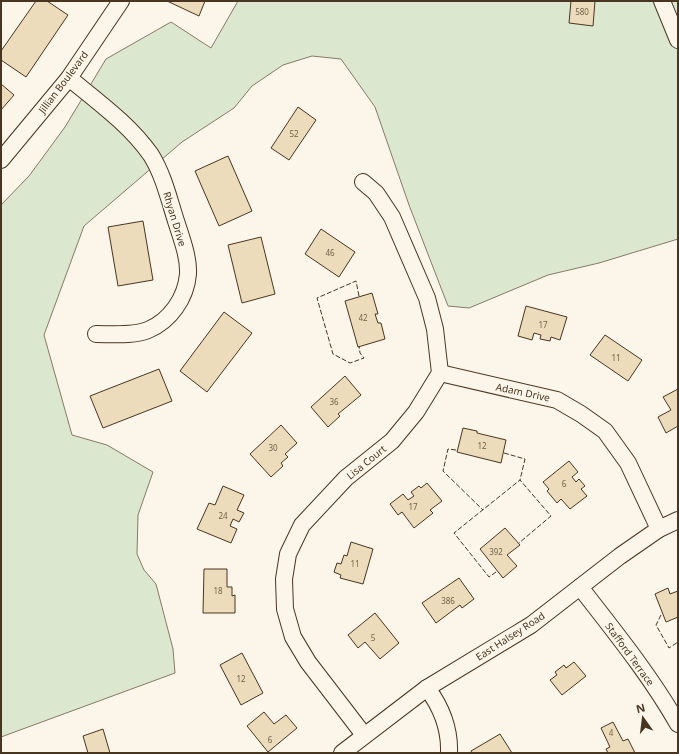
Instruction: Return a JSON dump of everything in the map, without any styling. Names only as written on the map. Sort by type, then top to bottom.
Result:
[{"type":"street","name":"Jillian Boulevard","points":[[1,160],[69,78],[121,1]]},
{"type":"street","points":[[662,1],[678,40]]},
{"type":"street","name":"Rhyan Drive","points":[[69,78],[108,109],[133,134],[151,156],[164,183],[181,237],[188,274],[182,297],[170,317],[147,331],[96,334]]},
{"type":"street","points":[[363,182],[376,193],[392,217],[424,292],[435,328],[440,373]]},
{"type":"street","name":"Adam Drive","points":[[440,373],[557,400],[580,414],[605,432],[628,463],[659,529]]},
{"type":"street","name":"Lisa Court","points":[[364,735],[308,662],[293,637],[285,609],[284,579],[288,554],[302,525],[346,478],[392,441],[416,412],[440,373]]},
{"type":"street","name":"East Halsey Road","points":[[342,753],[427,688],[531,625],[580,586],[659,529],[678,520]]},
{"type":"street","name":"Stafford Terrace","points":[[580,586],[636,661],[667,705],[678,724]]},
{"type":"street","points":[[427,688],[437,701],[446,720],[449,753]]},
{"type":"green space","points":[[238,1],[678,1],[678,239],[599,263],[548,275],[469,308],[448,306],[409,205],[375,107],[341,59],[312,56],[283,65],[252,86],[234,108],[182,142],[84,226],[44,335],[72,435],[107,445],[153,472],[138,515],[137,554],[144,570],[156,584],[173,649],[175,673],[1,737],[1,205],[29,176],[65,127],[106,59],[171,22],[211,48]]},
{"type":"building","points":[[36,1],[47,1],[68,15],[26,77],[1,60],[1,51]]},
{"type":"building","points":[[167,1],[205,1],[199,16]]},
{"type":"building","points":[[571,1],[595,1],[593,26],[569,23]]},
{"type":"building","points":[[1,84],[14,95],[1,110]]},
{"type":"building","points":[[298,107],[316,120],[289,160],[271,148]]},
{"type":"building","points":[[228,156],[252,211],[219,226],[195,171]]},
{"type":"building","points":[[143,221],[153,280],[118,286],[108,227]]},
{"type":"building","points":[[321,229],[355,252],[339,277],[305,254]]},
{"type":"building","points":[[261,237],[275,294],[242,303],[228,245]]},
{"type":"building","points":[[372,293],[378,314],[375,314],[378,323],[381,323],[385,339],[358,347],[345,301]]},
{"type":"building","points":[[526,306],[567,317],[560,340],[551,337],[550,341],[540,339],[541,335],[534,333],[532,340],[518,336]]},
{"type":"building","points":[[224,312],[252,333],[207,392],[180,371]]},
{"type":"building","points":[[605,335],[642,360],[628,381],[590,355]]},
{"type":"building","points":[[159,369],[172,401],[103,428],[90,396]]},
{"type":"building","points":[[345,376],[361,395],[338,414],[340,416],[328,427],[311,407]]},
{"type":"building","points":[[678,389],[678,426],[666,433],[658,417],[671,410],[663,397]]},
{"type":"building","points":[[281,425],[297,443],[285,454],[288,457],[281,463],[283,466],[271,477],[250,454]]},
{"type":"building","points":[[463,428],[506,440],[501,463],[457,452]]},
{"type":"building","points":[[569,461],[578,472],[572,477],[576,482],[579,479],[585,486],[581,489],[587,496],[570,509],[561,499],[557,503],[547,491],[549,489],[543,482]]},
{"type":"building","points":[[427,483],[442,501],[430,510],[433,513],[414,528],[402,512],[398,515],[390,504],[403,494],[408,500],[414,496],[411,492],[419,486],[421,488]]},
{"type":"building","points":[[223,486],[244,495],[237,510],[244,513],[239,522],[233,519],[230,526],[237,529],[231,543],[197,529],[209,503],[215,505]]},
{"type":"building","points":[[505,528],[520,545],[507,555],[517,566],[503,578],[480,549]]},
{"type":"building","points":[[351,542],[373,549],[363,584],[340,578],[341,575],[334,572],[337,563],[341,564],[344,555],[347,556]]},
{"type":"building","points":[[204,569],[227,569],[227,587],[232,587],[232,596],[235,595],[235,613],[203,613]]},
{"type":"building","points":[[459,578],[474,599],[462,608],[460,605],[436,623],[422,603]]},
{"type":"building","points":[[668,588],[670,594],[678,591],[678,617],[666,622],[655,594]]},
{"type":"building","points":[[375,613],[399,643],[380,659],[365,642],[358,648],[348,635]]},
{"type":"building","points":[[242,653],[263,693],[241,705],[220,665]]},
{"type":"building","points":[[574,662],[586,676],[562,695],[550,680],[557,675],[555,672],[564,665],[566,668]]},
{"type":"building","points":[[264,712],[274,724],[286,715],[297,728],[268,752],[247,726]]},
{"type":"building","points":[[613,722],[623,741],[628,739],[635,753],[608,753],[606,749],[610,747],[601,728]]},
{"type":"building","points":[[103,729],[110,753],[88,753],[83,736]]},
{"type":"building","points":[[500,734],[512,753],[472,753],[471,751]]},
{"type":"fence","points":[[359,296],[356,281],[317,298],[333,354],[350,363],[364,358],[360,353],[359,346]]},
{"type":"fence","points":[[456,450],[448,449],[443,471],[483,510]]},
{"type":"fence","points":[[504,453],[525,459],[520,480]]},
{"type":"fence","points":[[496,572],[489,577],[454,533],[520,480],[551,516],[519,543]]},
{"type":"fence","points":[[661,615],[656,625],[669,648],[678,642]]}]
